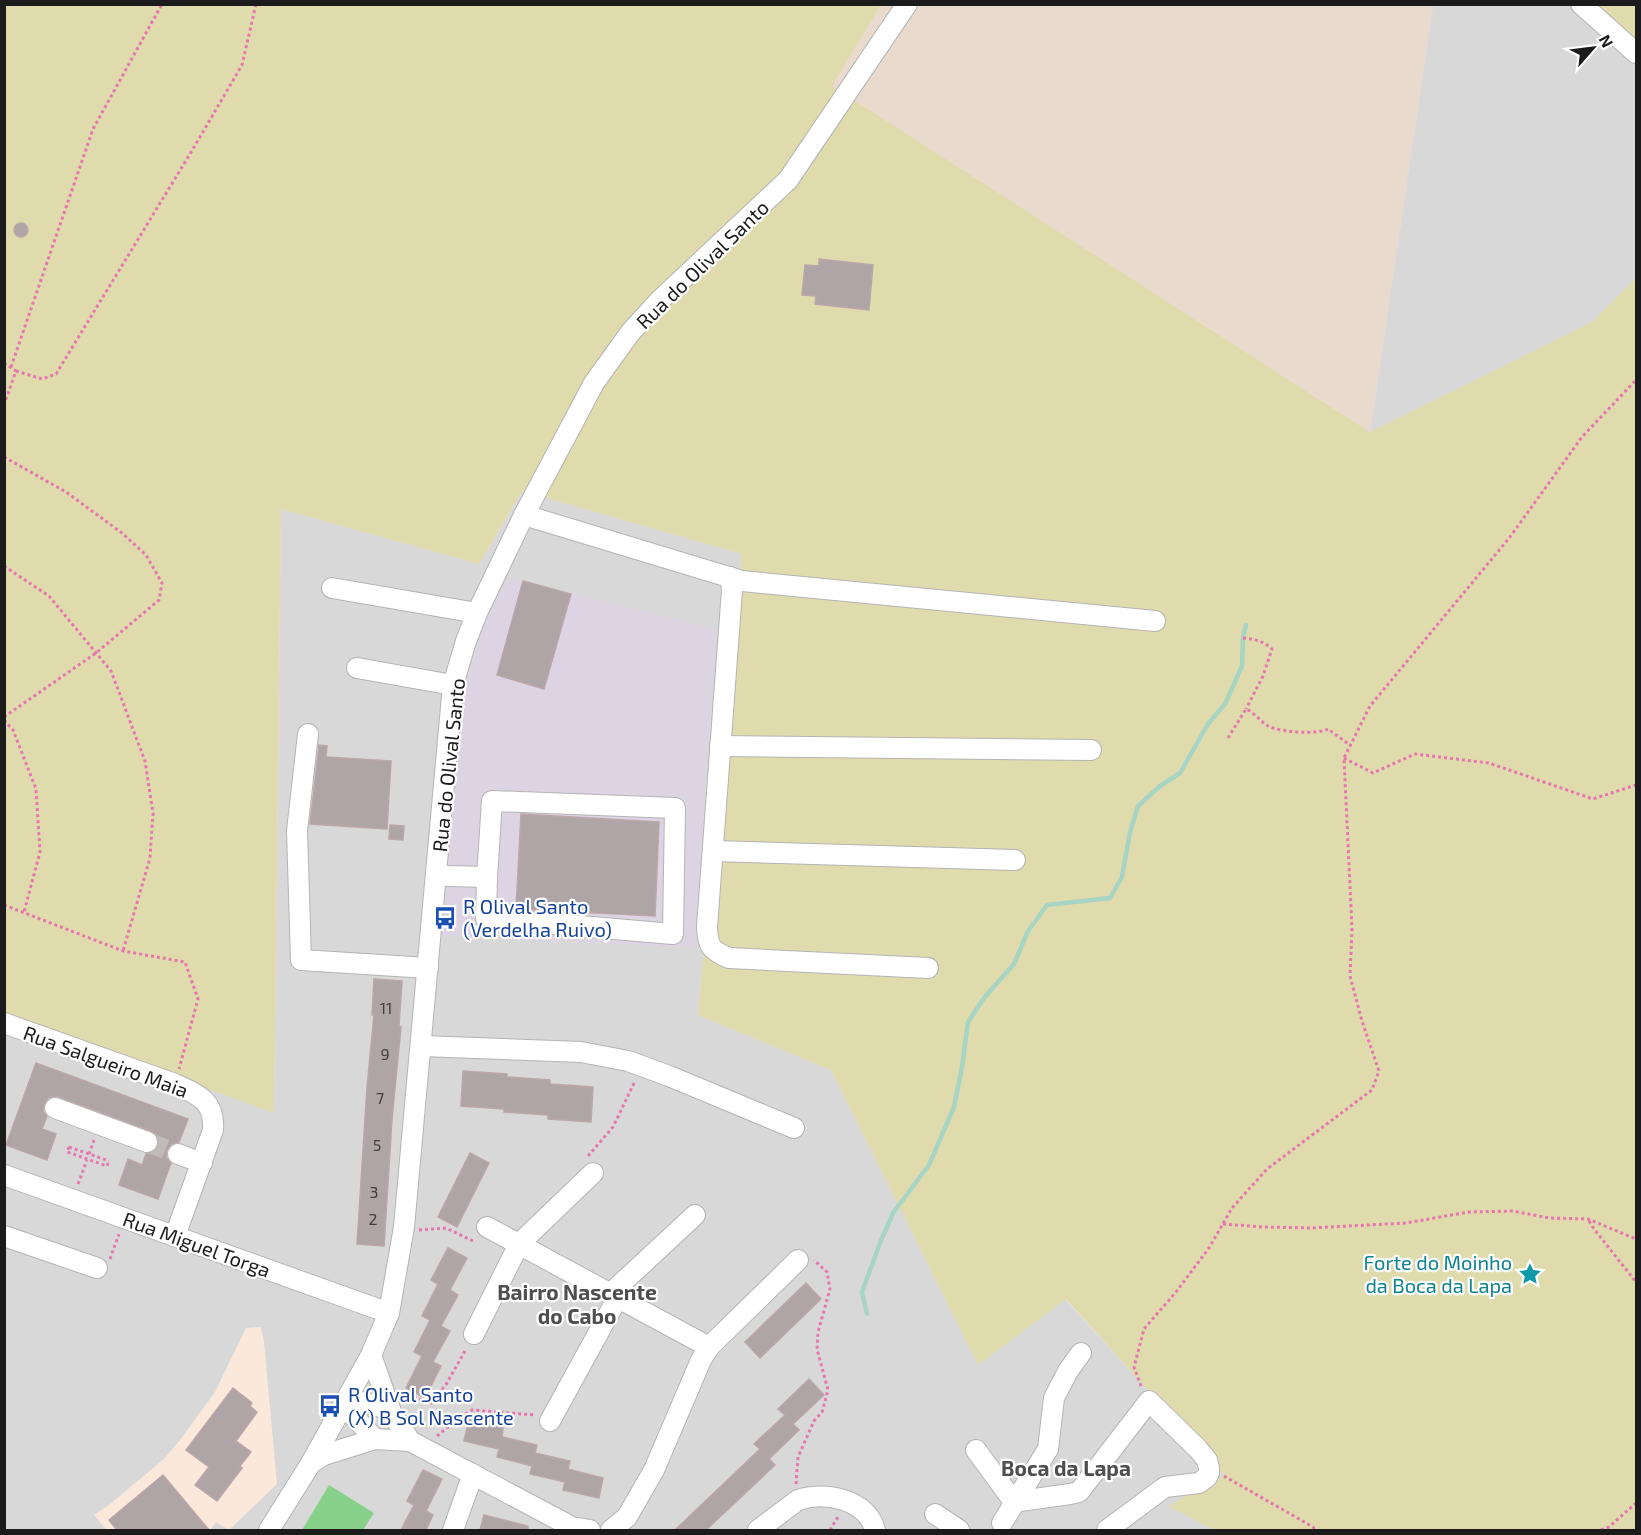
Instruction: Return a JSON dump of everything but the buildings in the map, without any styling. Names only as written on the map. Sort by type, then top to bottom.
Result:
[{"type":"street","name":"Rua do Olival Santo","points":[[268,1530],[346,1402],[371,1355],[389,1313],[403,1232],[453,685],[477,613],[594,383],[630,333],[660,300],[788,180],[907,4]]},
{"type":"street","points":[[1581,4],[1636,53]]},
{"type":"street","points":[[525,515],[742,581],[1155,621]]},
{"type":"street","points":[[730,577],[732,590],[707,927],[708,942],[716,952],[729,958],[928,968]]},
{"type":"street","points":[[332,588],[477,613]]},
{"type":"street","points":[[357,668],[453,685]]},
{"type":"street","points":[[308,734],[297,831],[301,960],[428,968]]},
{"type":"street","points":[[720,746],[1091,750]]},
{"type":"street","points":[[492,801],[675,808],[673,934],[486,918],[487,877],[492,801]]},
{"type":"street","points":[[713,851],[1015,860]]},
{"type":"street","points":[[437,874],[487,877]]},
{"type":"street","name":"Rua Salgueiro Maia","points":[[4,1023],[175,1084],[205,1100],[211,1108],[214,1119],[213,1130],[175,1236]]},
{"type":"street","points":[[421,1046],[581,1052],[628,1061],[794,1128]]},
{"type":"street","points":[[55,1108],[147,1142]]},
{"type":"street","points":[[178,1154],[202,1163]]},
{"type":"street","points":[[474,1334],[519,1244],[593,1173]]},
{"type":"street","name":"Rua Miguel Torga","points":[[4,1175],[389,1313]]},
{"type":"street","points":[[550,1421],[614,1296],[695,1215]]},
{"type":"street","points":[[487,1227],[709,1347]]},
{"type":"street","points":[[4,1236],[97,1268]]},
{"type":"street","points":[[611,1530],[627,1517],[654,1470],[701,1360],[709,1347],[798,1260]]},
{"type":"street","points":[[1004,1528],[1014,1503],[1048,1449],[1054,1398],[1068,1371],[1081,1353]]},
{"type":"street","points":[[371,1355],[391,1412],[418,1445]]},
{"type":"street","points":[[1014,1503],[1078,1492],[1149,1401],[1207,1460],[1209,1468],[1207,1477],[1195,1484],[1166,1487],[1107,1530]]},
{"type":"street","points":[[346,1402],[381,1407],[391,1412]]},
{"type":"street","points":[[346,1402],[375,1439]]},
{"type":"street","points":[[310,1463],[324,1455],[375,1439],[418,1445],[572,1527],[590,1530]]},
{"type":"street","points":[[976,1450],[1014,1503]]},
{"type":"street","points":[[453,1530],[473,1474]]},
{"type":"street","points":[[758,1530],[798,1500],[820,1496],[847,1502],[862,1509],[875,1530]]},
{"type":"street","points":[[935,1514],[959,1530]]},
{"type":"path","points":[[11,367],[93,129],[162,4]]},
{"type":"path","points":[[4,363],[16,371],[42,379],[56,374],[242,65],[256,4]]},
{"type":"path","points":[[4,405],[16,371]]},
{"type":"path","points":[[1149,1401],[1134,1366],[1144,1329],[1176,1292],[1209,1248],[1232,1208],[1267,1169],[1372,1090],[1378,1071],[1350,976],[1352,929],[1344,758],[1350,745],[1370,706],[1510,537],[1582,437],[1636,380]]},
{"type":"path","points":[[4,458],[66,492],[122,533],[146,555],[162,583],[159,600],[96,653],[4,719],[13,730],[36,789],[40,852],[24,912]]},
{"type":"path","points":[[4,566],[49,597],[111,671],[145,761],[153,813],[150,858],[123,951]]},
{"type":"path","points":[[1228,738],[1263,676],[1272,649],[1256,639],[1243,638]]},
{"type":"path","points":[[1246,709],[1269,726],[1288,731],[1323,732],[1328,729],[1350,745]]},
{"type":"path","points":[[1344,758],[1373,773],[1415,754],[1489,763],[1593,800],[1636,785]]},
{"type":"path","points":[[4,905],[123,951],[185,962],[198,999],[175,1084]]},
{"type":"path","points":[[593,1173],[588,1157],[613,1127],[642,1066]]},
{"type":"path","points":[[89,1154],[93,1144]]},
{"type":"path","points":[[69,1147],[109,1161],[107,1166],[88,1159],[68,1152],[69,1147]]},
{"type":"path","points":[[82,1174],[88,1159]]},
{"type":"path","points":[[1223,1224],[1311,1228],[1406,1223],[1469,1212],[1514,1211],[1549,1218],[1588,1219],[1636,1239]]},
{"type":"path","points":[[97,1268],[108,1265],[124,1218]]},
{"type":"path","points":[[1588,1219],[1636,1282]]},
{"type":"path","points":[[403,1232],[446,1228],[473,1241],[487,1227]]},
{"type":"path","points":[[798,1260],[814,1259],[827,1272],[830,1289],[818,1332],[817,1349],[828,1390],[822,1412],[814,1421],[798,1457],[796,1482],[798,1500]]},
{"type":"path","points":[[391,1412],[410,1396],[431,1403],[447,1383],[474,1334]]},
{"type":"path","points":[[418,1445],[472,1410],[541,1416],[550,1421]]},
{"type":"path","points":[[1209,1468],[1315,1530]]},
{"type":"path","points":[[1601,1530],[1609,1527],[1636,1503]]},
{"type":"shaded area","points":[[4,5],[881,5],[832,86],[1370,432],[1592,322],[1636,278],[1636,1530],[1214,1530],[1168,1506],[1224,1475],[1066,1299],[978,1365],[831,1070],[698,1015],[742,554],[522,491],[479,564],[281,509],[274,1113],[5,1015]]},
{"type":"shaded area","points":[[881,5],[1433,5],[1370,432],[831,86]]},
{"type":"shaded area","points":[[1433,5],[1580,5],[1636,52],[1636,278],[1592,322],[1370,432]]},
{"type":"shaded area","points":[[1580,5],[1636,5],[1636,52]]},
{"type":"shaded area","points":[[522,491],[742,554],[698,1015],[831,1070],[978,1364],[1065,1299],[1225,1475],[1169,1506],[1214,1530],[5,1530],[4,1015],[274,1112],[281,509],[479,564]]},
{"type":"shaded area","points":[[508,578],[714,629],[696,947],[443,936],[459,721],[469,676],[486,620]]},
{"type":"shaded area","points":[[261,1327],[277,1484],[229,1530],[216,1522],[210,1530],[107,1530],[94,1515],[164,1459],[215,1392],[246,1328]]},
{"type":"green space","points":[[329,1485],[374,1513],[363,1530],[302,1530]]},
{"type":"waterway","points":[[867,1314],[862,1292],[880,1243],[893,1213],[929,1165],[954,1107],[968,1022],[984,998],[1014,964],[1028,931],[1047,905],[1110,898],[1122,877],[1130,832],[1138,806],[1160,786],[1180,773],[1208,724],[1225,704],[1242,666],[1246,625]]},
{"type":"tunnel","points":[[147,1142],[178,1154]]},
{"type":"place","name":"R Olival Santo (Verdelha Ruivo)","points":[[445,918]]},
{"type":"place","name":"Forte do Moinho da Boca da Lapa","points":[[1530,1274]]},
{"type":"place","name":"R Olival Santo (X) B Sol Nascente","points":[[330,1406]]},
{"type":"district","name":"Bairro Nascente do Cabo","points":[[577,1303]]},
{"type":"district","name":"Boca da Lapa","points":[[1066,1467]]}]
